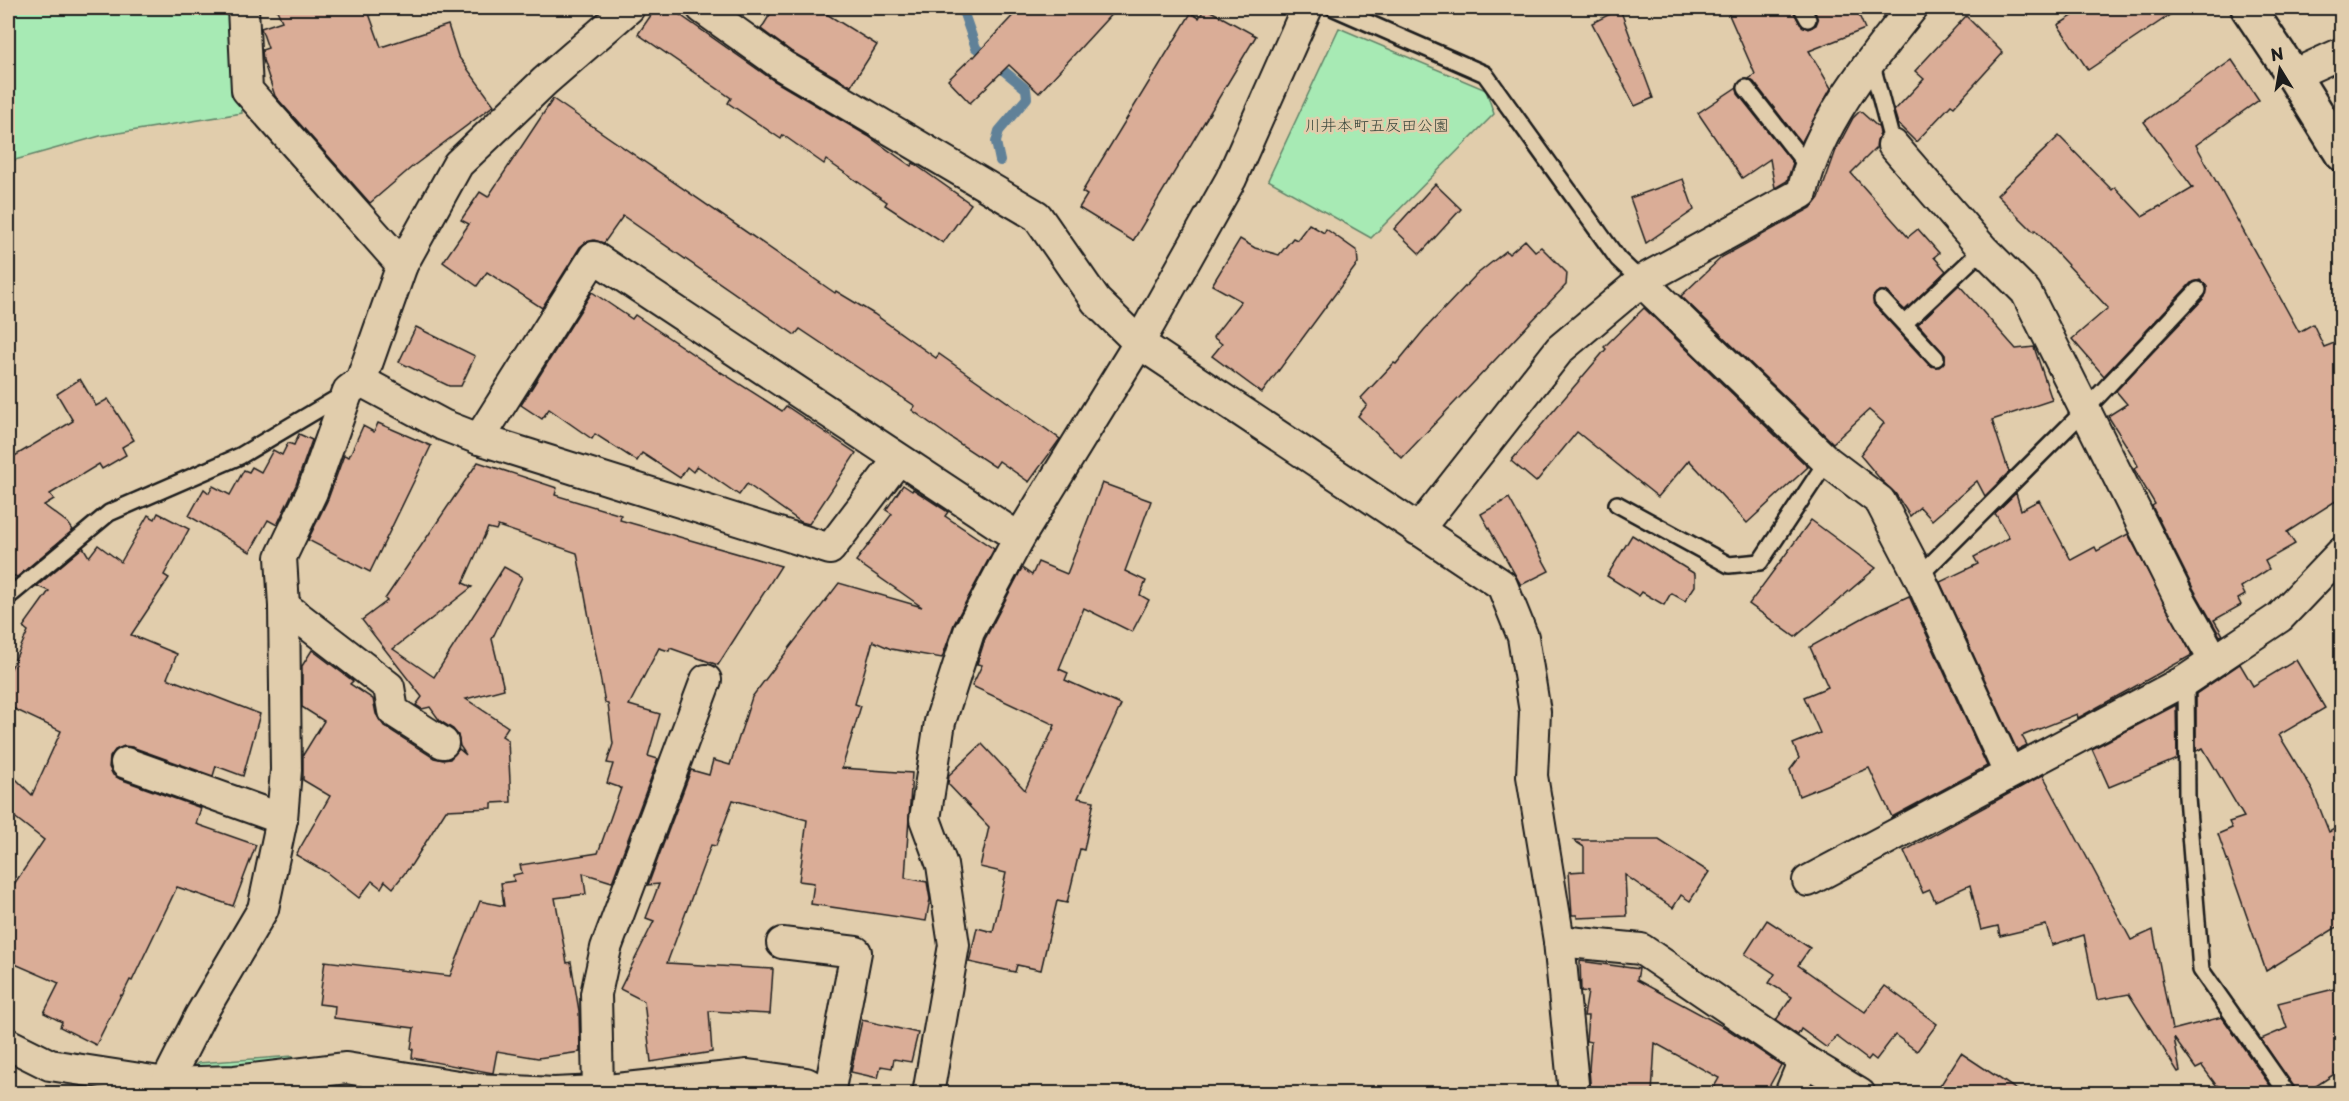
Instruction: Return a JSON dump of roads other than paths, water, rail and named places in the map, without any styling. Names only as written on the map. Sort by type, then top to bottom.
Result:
[{"type":"street","points":[[243,8],[247,90],[402,265]]},
{"type":"street","points":[[166,1083],[200,1016],[263,909],[282,819],[286,770],[284,606],[281,557],[312,492],[402,265],[458,164],[545,81],[628,8]]},
{"type":"street","points":[[702,8],[783,66],[1037,216],[1096,301],[1139,344],[1502,585],[1523,637],[1535,712],[1532,776],[1559,941],[1575,1094]]},
{"type":"street","points":[[928,1094],[954,945],[942,865],[925,819],[940,722],[969,632],[1018,538],[1139,344],[1231,179],[1307,8]]},
{"type":"street","points":[[1418,530],[1560,350],[1641,281],[1802,193],[1808,167],[1823,135],[1871,61],[1912,8]]},
{"type":"street","points":[[2248,8],[2342,154]]},
{"type":"street","points":[[2293,75],[2342,53]]},
{"type":"street","points":[[1893,145],[1983,249],[2026,292],[2177,594],[2214,660]]},
{"type":"street","points":[[479,439],[594,257],[1018,538]]},
{"type":"street","points":[[1641,281],[1827,461],[1880,501],[1919,576],[2009,773]]},
{"type":"street","points":[[354,386],[479,439],[830,549],[898,460]]},
{"type":"street","points":[[1808,880],[2186,680],[2280,617],[2342,552]]},
{"type":"street","points":[[284,606],[389,687],[393,711],[443,743]]},
{"type":"street","points":[[597,1091],[596,994],[606,948],[706,680]]},
{"type":"street","points":[[126,763],[282,819]]},
{"type":"street","points":[[1559,941],[1641,949],[1804,1060],[1860,1094]]},
{"type":"street","points":[[8,1044],[50,1065],[166,1083],[235,1081],[346,1068],[477,1089],[554,1093],[597,1091],[748,1075],[806,1083],[828,1094],[856,952],[782,943]]},
{"type":"street","points":[[1790,1094],[1804,1060]]},
{"type":"street","points":[[70,1069],[76,1081],[101,1094]]},
{"type":"lane","points":[[1344,9],[1485,74],[1618,259],[1641,281]]},
{"type":"lane","points":[[1871,61],[1893,145]]},
{"type":"lane","points":[[1746,88],[1808,167]]},
{"type":"lane","points":[[1905,323],[1983,249]]},
{"type":"lane","points":[[1919,576],[2085,410],[2198,290]]},
{"type":"lane","points":[[1882,300],[1936,358]]},
{"type":"lane","points":[[8,597],[109,513],[240,456],[354,386]]},
{"type":"lane","points":[[1617,504],[1729,565],[1760,562],[1827,461]]},
{"type":"lane","points":[[2186,680],[2187,797],[2201,970],[2288,1094]]},
{"type":"waterway","points":[[962,8],[976,48],[1026,89],[1027,98],[999,131],[996,142],[1000,161]]},
{"type":"park label","name":"川井本町五反田公園","points":[[1377,125]]}]
